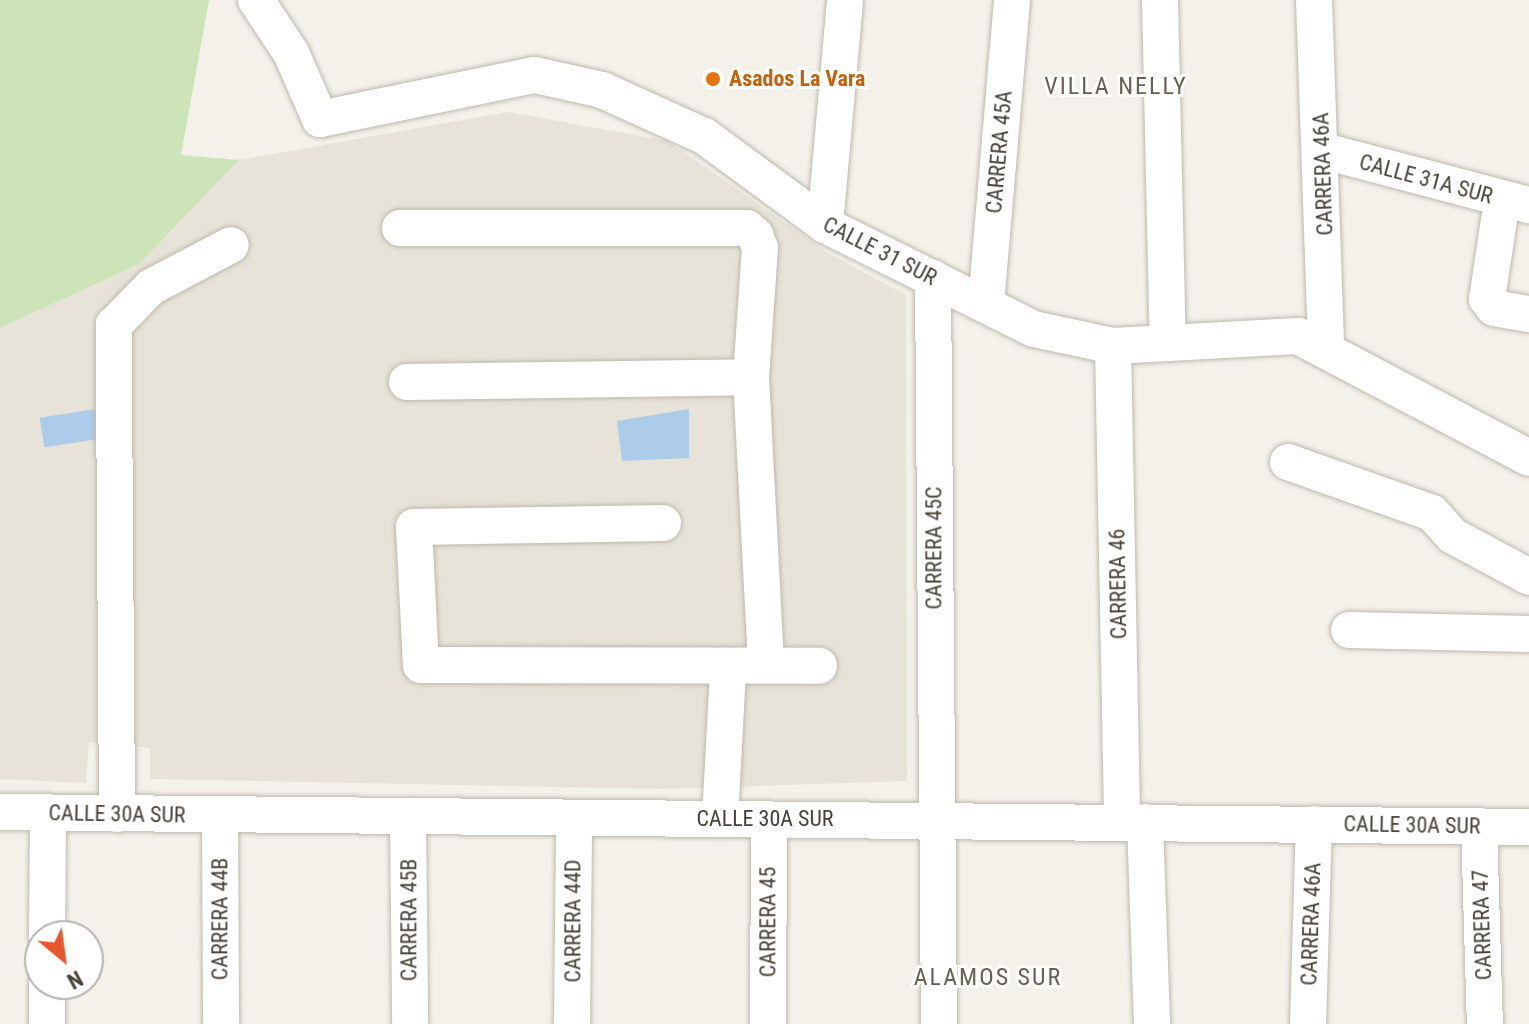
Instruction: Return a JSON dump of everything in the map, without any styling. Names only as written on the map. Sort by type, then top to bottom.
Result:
[{"type":"street","name":"CALLE 31 SUR","points":[[256,0],[291,53],[320,119],[535,75],[602,90],[673,119],[825,225],[1060,338],[1113,346],[1282,334],[1326,349],[1529,458]]},
{"type":"street","points":[[825,225],[845,0]]},
{"type":"street","name":"CARRERA 45A","points":[[986,304],[1012,0]]},
{"type":"street","points":[[1160,0],[1168,343]]},
{"type":"street","name":"CARRERA 46A","points":[[1314,0],[1324,151],[1326,349]]},
{"type":"street","name":"CALLE 31A SUR","points":[[1324,151],[1515,202]]},
{"type":"street","points":[[1515,202],[1487,299],[1494,308],[1529,314]]},
{"type":"street","points":[[400,228],[747,228],[760,248],[751,377],[766,664]]},
{"type":"street","points":[[117,814],[120,745],[114,325],[151,287],[231,245]]},
{"type":"street","name":"CARRERA 45C","points":[[933,278],[935,819]]},
{"type":"street","name":"CARRERA 46","points":[[1113,346],[1134,822],[1152,1024]]},
{"type":"street","points":[[407,382],[751,377]]},
{"type":"street","points":[[1288,462],[1432,513],[1453,536],[1529,577]]},
{"type":"street","points":[[663,523],[414,527],[421,665],[728,670],[766,664],[819,666]]},
{"type":"street","points":[[1349,630],[1529,634]]},
{"type":"street","points":[[720,819],[728,670]]},
{"type":"street","name":"CALLE 30A SUR","points":[[0,812],[1529,827]]},
{"type":"street","points":[[47,920],[48,813]]},
{"type":"street","name":"CARRERA 44B","points":[[220,815],[221,1024]]},
{"type":"street","name":"CARRERA 45B","points":[[408,816],[410,1024]]},
{"type":"street","name":"CARRERA 44D","points":[[572,1024],[574,818]]},
{"type":"street","name":"CARRERA 45","points":[[768,1024],[769,819]]},
{"type":"street","points":[[935,819],[939,1024]]},
{"type":"street","name":"CARRERA 46A","points":[[1308,1024],[1314,824]]},
{"type":"street","name":"CARRERA 47","points":[[1479,826],[1485,1024]]},
{"type":"street","points":[[47,1000],[47,1024]]},
{"type":"shaded area","points":[[508,112],[668,141],[828,253],[906,295],[907,781],[665,789],[150,779],[150,748],[89,742],[86,783],[0,779],[0,328],[139,264],[239,160]]},
{"type":"green space","points":[[0,0],[209,0],[181,155],[239,160],[139,264],[0,328]]},
{"type":"water","points":[[95,409],[100,439],[44,447],[40,418]]},
{"type":"water","points":[[689,409],[689,458],[622,461],[617,421]]},
{"type":"place","name":"Asados La Vara","points":[[713,79]]},
{"type":"district","name":"VILLA NELLY","points":[[1116,87]]},
{"type":"district","name":"ALAMOS SUR","points":[[988,978]]}]
